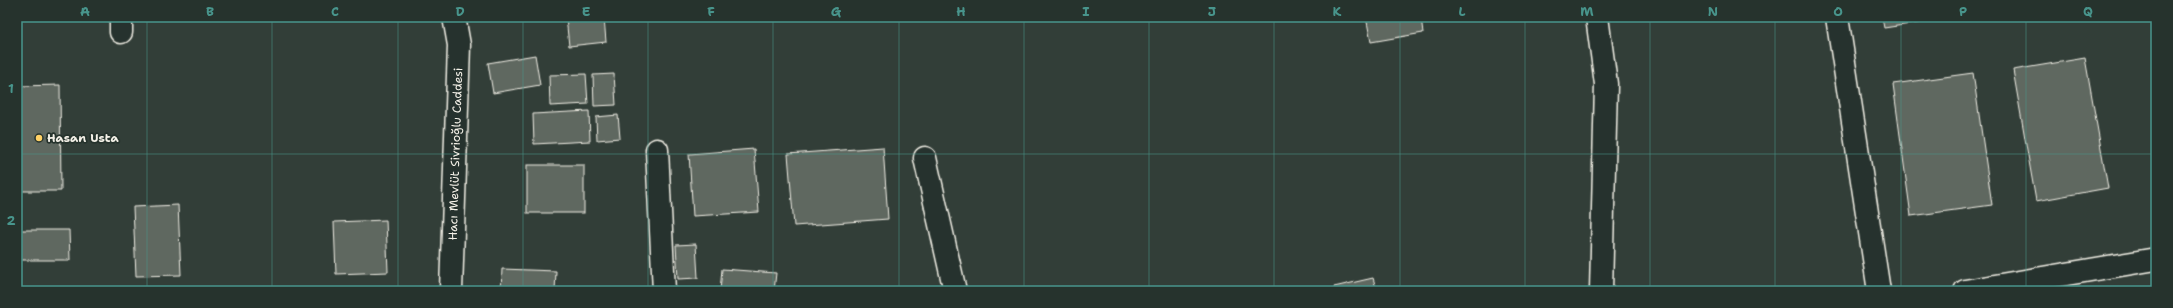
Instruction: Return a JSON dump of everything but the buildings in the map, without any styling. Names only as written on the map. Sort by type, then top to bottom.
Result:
[{"type":"street","name":"Hacı Mevlüt Sivrioğlu Caddesi","points":[[451,291],[459,45],[454,17]]},
{"type":"street","points":[[1597,17],[1606,84],[1601,291]]},
{"type":"street","points":[[1837,17],[1879,291]]},
{"type":"street","points":[[658,150],[664,291]]},
{"type":"street","points":[[925,158],[955,291]]},
{"type":"street","points":[[1965,291],[2156,259]]},
{"type":"place","name":"Hasan Usta","points":[[39,138]]}]
